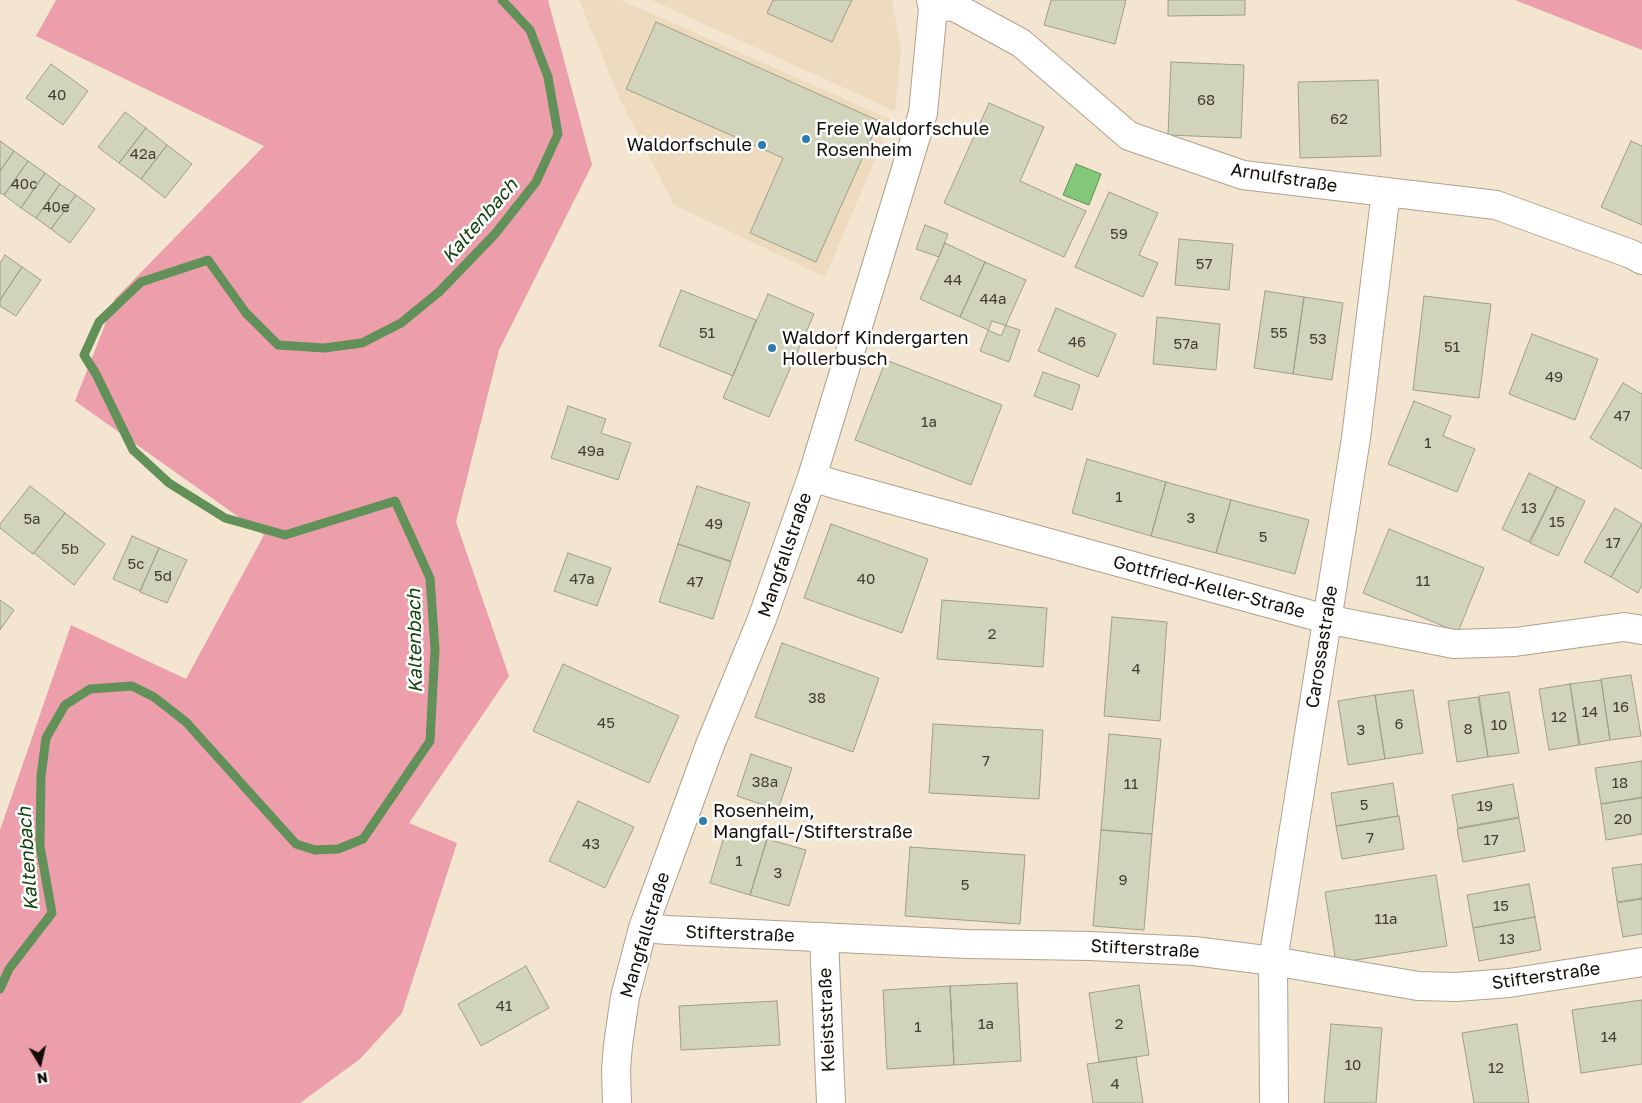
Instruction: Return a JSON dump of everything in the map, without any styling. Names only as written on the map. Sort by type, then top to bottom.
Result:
[{"type":"street","name":"Arnulfstraße","points":[[932,4],[953,6],[1021,43],[1130,136],[1243,175],[1496,205],[1631,254],[1642,260]]},
{"type":"street","name":"Mangfallstraße","points":[[617,1103],[618,1044],[625,996],[643,928],[710,745],[762,619],[812,477],[923,113],[932,4]]},
{"type":"street","name":"Carossastraße","points":[[1274,1103],[1273,961],[1356,438],[1386,192]]},
{"type":"street","name":"Gottfried-Keller-Straße","points":[[812,477],[1326,619],[1454,644],[1515,642],[1624,627],[1642,630]]},
{"type":"street","name":"Stifterstraße","points":[[643,928],[966,944],[1090,946],[1194,951],[1273,961],[1400,984],[1456,988],[1509,983],[1642,962]]},
{"type":"street","name":"Kleiststraße","points":[[824,937],[831,1103]]},
{"type":"shaded area","points":[[56,0],[548,0],[592,165],[499,350],[456,522],[509,676],[409,823],[457,843],[402,1013],[360,1059],[300,1103],[0,1103],[0,830],[71,625],[186,679],[264,535],[75,401],[115,299],[264,146],[36,36]]},
{"type":"shaded area","name":"Waldorfschule","points":[[579,0],[621,0],[892,120],[825,277],[674,205],[620,100]]},
{"type":"shaded area","points":[[651,0],[892,0],[901,48],[895,111]]},
{"type":"shaded area","points":[[1515,0],[1642,0],[1642,50]]},
{"type":"shaded area","points":[[1076,164],[1101,174],[1089,205],[1063,195]]},
{"type":"building","points":[[773,0],[852,0],[832,42],[767,13]]},
{"type":"building","points":[[1051,0],[1126,0],[1115,44],[1044,25]]},
{"type":"building","points":[[1168,0],[1245,0],[1245,15],[1168,16]]},
{"type":"building","name":"Freie Waldorfschule Rosenheim","points":[[656,22],[879,121],[816,262],[750,233],[783,158],[626,89]]},
{"type":"building","points":[[1171,62],[1244,65],[1241,138],[1168,135]]},
{"type":"building","points":[[51,64],[88,91],[63,125],[26,98]]},
{"type":"building","points":[[1378,80],[1381,156],[1300,158],[1298,82]]},
{"type":"building","points":[[989,103],[1044,127],[1020,181],[1086,211],[1064,257],[944,203]]},
{"type":"building","points":[[125,112],[146,128],[119,163],[98,147]]},
{"type":"building","points":[[146,128],[167,145],[141,179],[119,163]]},
{"type":"building","points":[[0,141],[14,151],[0,171]]},
{"type":"building","points":[[1631,141],[1642,146],[1642,225],[1601,207]]},
{"type":"building","points":[[167,145],[192,164],[165,198],[141,179]]},
{"type":"building","points":[[14,151],[28,161],[4,195],[0,193],[0,171]]},
{"type":"building","points":[[28,161],[45,173],[21,208],[4,195]]},
{"type":"building","points":[[45,173],[60,184],[36,218],[21,208]]},
{"type":"building","points":[[60,184],[76,195],[51,229],[36,218]]},
{"type":"building","points":[[1109,192],[1158,213],[1139,255],[1158,263],[1143,297],[1075,267]]},
{"type":"building","points":[[76,195],[95,209],[70,243],[51,229]]},
{"type":"building","points":[[925,225],[948,234],[939,257],[916,249]]},
{"type":"building","points":[[1179,239],[1233,244],[1229,290],[1175,285]]},
{"type":"building","points":[[945,243],[985,262],[960,317],[920,299]]},
{"type":"building","points":[[5,255],[22,267],[0,300],[0,263]]},
{"type":"building","points":[[985,262],[1026,280],[1001,336],[960,317]]},
{"type":"building","points":[[22,267],[41,280],[16,316],[0,306],[0,300]]},
{"type":"building","points":[[681,290],[756,320],[733,376],[659,346]]},
{"type":"building","points":[[1265,291],[1304,297],[1293,374],[1254,368]]},
{"type":"building","name":"Waldorf Kindergarten Hollerbusch","points":[[768,294],[814,314],[769,417],[723,398]]},
{"type":"building","points":[[1424,296],[1491,304],[1479,398],[1413,390]]},
{"type":"building","points":[[1304,297],[1343,303],[1332,380],[1293,374]]},
{"type":"building","points":[[1056,308],[1116,334],[1098,377],[1038,351]]},
{"type":"building","points":[[1157,317],[1220,324],[1216,370],[1153,364]]},
{"type":"building","points":[[992,321],[1020,330],[1009,362],[980,351]]},
{"type":"building","points":[[1532,334],[1598,359],[1575,420],[1509,394]]},
{"type":"building","points":[[886,360],[1002,405],[971,485],[855,440]]},
{"type":"building","points":[[1043,372],[1080,385],[1072,410],[1034,396]]},
{"type":"building","points":[[1623,383],[1642,394],[1642,469],[1590,438]]},
{"type":"building","points":[[1414,401],[1451,416],[1443,436],[1475,449],[1457,492],[1388,464]]},
{"type":"building","points":[[568,406],[606,419],[601,433],[631,443],[618,480],[551,458]]},
{"type":"building","points":[[1087,459],[1166,482],[1151,536],[1072,513]]},
{"type":"building","points":[[1529,473],[1557,487],[1529,542],[1502,529]]},
{"type":"building","points":[[1166,482],[1231,500],[1216,553],[1151,536]]},
{"type":"building","points":[[30,486],[65,513],[33,554],[0,528],[0,524]]},
{"type":"building","points":[[697,486],[750,503],[731,561],[678,544]]},
{"type":"building","points":[[1557,487],[1585,501],[1558,556],[1530,543]]},
{"type":"building","points":[[1231,500],[1309,520],[1295,574],[1216,553]]},
{"type":"building","points":[[1615,508],[1642,524],[1611,577],[1584,562]]},
{"type":"building","points":[[65,513],[105,544],[74,585],[34,553]]},
{"type":"building","points":[[831,524],[928,559],[902,633],[804,598]]},
{"type":"building","points":[[1642,524],[1642,585],[1638,593],[1611,577]]},
{"type":"building","points":[[1389,529],[1484,568],[1458,632],[1363,593]]},
{"type":"building","points":[[132,536],[159,548],[140,591],[113,579]]},
{"type":"building","points":[[678,544],[731,562],[713,619],[659,602]]},
{"type":"building","points":[[159,548],[187,560],[167,603],[140,592]]},
{"type":"building","points":[[568,553],[611,568],[597,606],[554,591]]},
{"type":"building","points":[[0,600],[14,610],[0,630]]},
{"type":"building","points":[[942,600],[1047,608],[1043,667],[937,659]]},
{"type":"building","points":[[1112,617],[1167,622],[1160,721],[1104,716]]},
{"type":"building","points":[[782,643],[879,678],[853,752],[755,717]]},
{"type":"building","points":[[563,664],[679,716],[649,783],[533,731]]},
{"type":"building","points":[[1631,675],[1641,736],[1610,740],[1601,679]]},
{"type":"building","points":[[1601,680],[1610,740],[1580,745],[1570,684]]},
{"type":"building","points":[[1570,684],[1579,745],[1549,750],[1539,689]]},
{"type":"building","points":[[1413,690],[1423,753],[1385,759],[1375,695]]},
{"type":"building","points":[[1509,692],[1519,753],[1488,757],[1479,696]]},
{"type":"building","points":[[1375,695],[1385,759],[1348,765],[1338,701]]},
{"type":"building","points":[[1478,697],[1488,757],[1457,762],[1448,701]]},
{"type":"building","points":[[933,724],[1043,730],[1039,799],[929,793]]},
{"type":"building","points":[[1109,734],[1161,739],[1152,834],[1101,830]]},
{"type":"building","points":[[751,754],[792,768],[778,810],[737,796]]},
{"type":"building","points":[[1642,761],[1642,797],[1601,804],[1595,768]]},
{"type":"building","points":[[1393,783],[1398,816],[1336,826],[1331,793]]},
{"type":"building","points":[[1513,784],[1519,817],[1458,828],[1452,795]]},
{"type":"building","points":[[1642,798],[1642,834],[1606,840],[1601,804]]},
{"type":"building","points":[[578,801],[634,827],[605,888],[549,861]]},
{"type":"building","points":[[1399,816],[1404,849],[1342,859],[1336,826]]},
{"type":"building","points":[[1519,818],[1525,851],[1463,862],[1457,829]]},
{"type":"building","points":[[727,827],[767,839],[750,895],[710,883]]},
{"type":"building","points":[[1101,830],[1152,834],[1144,930],[1093,926]]},
{"type":"building","points":[[767,839],[806,850],[789,906],[750,895]]},
{"type":"building","points":[[910,847],[1025,855],[1020,924],[905,916]]},
{"type":"building","points":[[1642,864],[1642,898],[1617,902],[1612,868]]},
{"type":"building","points":[[1436,875],[1447,946],[1336,963],[1325,892]]},
{"type":"building","points":[[1529,884],[1535,917],[1473,928],[1467,895]]},
{"type":"building","points":[[1642,899],[1642,934],[1623,937],[1617,903]]},
{"type":"building","points":[[1535,917],[1541,950],[1479,961],[1473,928]]},
{"type":"building","points":[[526,966],[549,1008],[481,1046],[458,1004]]},
{"type":"building","points":[[1017,983],[1021,1061],[954,1065],[950,986]]},
{"type":"building","points":[[1139,985],[1149,1055],[1099,1062],[1089,993]]},
{"type":"building","points":[[950,986],[954,1065],[887,1069],[883,990]]},
{"type":"building","points":[[1642,1000],[1642,1064],[1581,1073],[1572,1010]]},
{"type":"building","points":[[777,1001],[780,1045],[681,1050],[679,1006]]},
{"type":"building","points":[[1331,1024],[1382,1028],[1376,1103],[1324,1103]]},
{"type":"building","points":[[1517,1024],[1529,1103],[1474,1103],[1462,1033]]},
{"type":"building","points":[[1136,1057],[1143,1103],[1093,1103],[1087,1064]]},
{"type":"waterway","name":"Kaltenbach","points":[[0,989],[9,969],[52,913],[40,846],[41,776],[46,738],[65,705],[90,689],[132,686],[154,697],[186,722],[296,844],[315,850],[338,849],[363,839],[430,741],[435,649],[430,578],[395,501],[285,535],[225,518],[169,483],[133,450],[96,374],[84,355],[99,322],[141,282],[208,260],[246,313],[278,345],[324,348],[362,343],[401,323],[439,292],[495,234],[536,182],[558,134],[548,77],[530,30],[502,0]]},
{"type":"place","name":"Freie Waldorfschule Rosenheim","points":[[806,139]]},
{"type":"place","name":"Waldorfschule","points":[[762,145]]},
{"type":"place","name":"Waldorf Kindergarten Hollerbusch","points":[[772,348]]},
{"type":"place","name":"Rosenheim, Mangfall-/Stifterstraße","points":[[703,821]]}]
